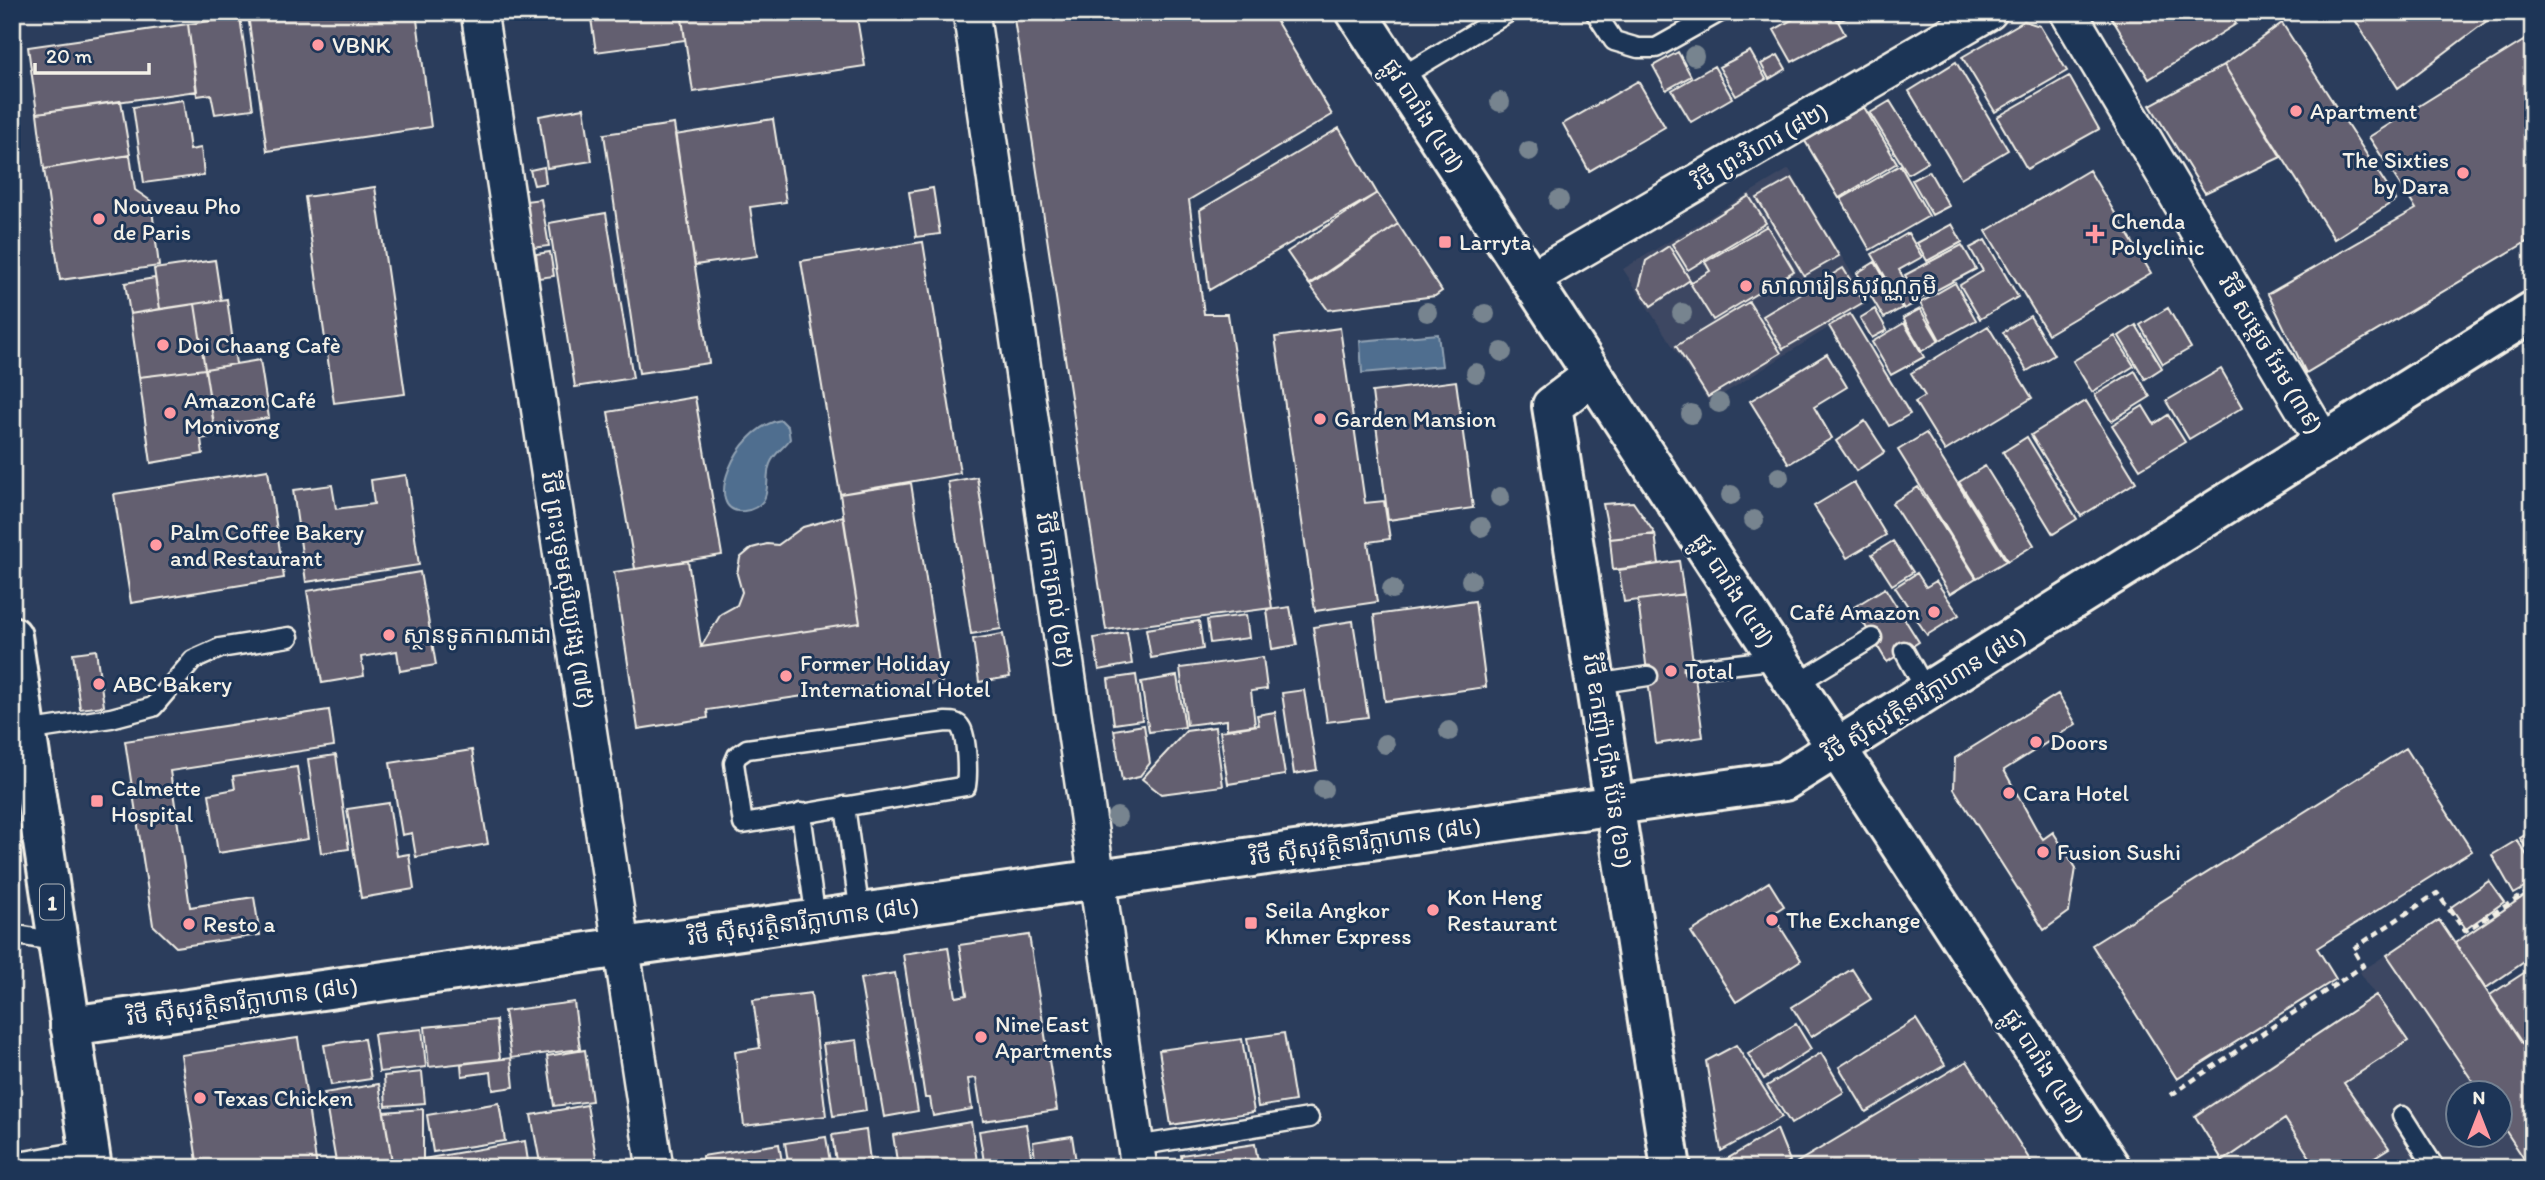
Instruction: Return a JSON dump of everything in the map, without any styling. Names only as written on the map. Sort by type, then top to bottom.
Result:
[{"type":"main road","name":"ផ្លូវ បារាំង (៤៧)","points":[[1356,12],[2111,1168]]},
{"type":"main road","name":"វិថី ស៊ីសុវត្ថិនារីក្លាហាន (៨៤)","points":[[70,1026],[1784,780],[1838,749],[2533,312]]},
{"type":"main road","name":"វិថី ឧកញ៉ា ហ៊ីង ប៉ែន (៦១)","points":[[1593,374],[1552,406],[1671,1168]]},
{"type":"main road","name":"1","points":[[14,660],[20,731],[58,942],[90,1159]]},
{"type":"street","name":"វិថី ព្រះបុទុមសុរិយ្យវង្ស (៧៥)","points":[[479,12],[655,1168]]},
{"type":"street","name":"វិថី កោះត្រល់ (៦៥)","points":[[971,12],[1138,1157]]},
{"type":"street","name":"វិថី ព្រះវិហារ (៨២)","points":[[1531,279],[1989,12]]},
{"type":"street","name":"វិថី សម្តេច អែម (៣៩)","points":[[2068,12],[2324,443]]},
{"type":"lane","points":[[1399,78],[1509,12]]},
{"type":"lane","points":[[1595,12],[1614,41],[1638,48],[1656,48],[1720,12]]},
{"type":"lane","points":[[20,731],[111,718],[153,707],[193,660],[220,648],[289,637]]},
{"type":"lane","points":[[1694,669],[1787,672],[1872,638]]},
{"type":"lane","points":[[1904,651],[1927,692]]},
{"type":"lane","points":[[1596,684],[1648,676]]},
{"type":"lane","points":[[946,722],[956,723],[962,729],[968,775],[966,786],[845,806],[743,824],[734,763],[737,756],[747,750],[946,722]]},
{"type":"lane","points":[[845,806],[860,914]]},
{"type":"lane","points":[[801,813],[816,920]]},
{"type":"lane","points":[[12,934],[58,942]]},
{"type":"lane","points":[[2402,1116],[2435,1168]]},
{"type":"lane","points":[[1138,1157],[1309,1118]]},
{"type":"lane","points":[[12,1163],[90,1159]]},
{"type":"path","points":[[2171,1095],[2363,966],[2353,949],[2437,893],[2465,931],[2533,889]]},
{"type":"shaded area","name":"សាលារៀនសុវណ្ណភូមិ","points":[[1789,169],[1869,302],[1709,403],[1623,269]]},
{"type":"shaded area","points":[[1438,334],[1442,366],[1362,373],[1360,341]]},
{"type":"shaded area","points":[[781,420],[788,427],[790,439],[770,464],[763,501],[750,510],[731,509],[725,499],[724,486],[737,453],[749,438],[764,426]]},
{"type":"shaded area","points":[[2439,920],[2499,1078],[2444,1078],[2444,1148],[2514,1148],[2514,1118],[2533,1168],[2228,1168],[2192,1114],[2375,995],[2360,972]]},
{"type":"building","points":[[271,12],[416,12],[431,127],[267,151],[248,15]]},
{"type":"building","points":[[590,12],[681,12],[685,40],[596,52]]},
{"type":"building","points":[[681,12],[856,12],[865,66],[693,92]]},
{"type":"building","points":[[1013,12],[1271,12],[1332,115],[1189,200],[1204,314],[1228,314],[1272,608],[1106,630]]},
{"type":"building","points":[[1806,12],[1833,12],[1845,34],[1792,62],[1774,30]]},
{"type":"building","points":[[1835,12],[1857,12],[1840,21]]},
{"type":"building","points":[[2108,12],[2229,12],[2236,24],[2149,79]]},
{"type":"building","points":[[2350,12],[2495,12],[2496,14],[2398,88]]},
{"type":"building","points":[[240,17],[253,109],[215,114],[211,94],[197,96],[188,24]]},
{"type":"building","points":[[2024,21],[2040,26],[2067,71],[1995,112],[1962,57]]},
{"type":"building","name":"Apartment","points":[[2282,23],[2396,200],[2334,239],[2224,65]]},
{"type":"building","points":[[188,24],[197,91],[37,113],[28,47]]},
{"type":"building","name":"The Sixties by Dara","points":[[2533,35],[2533,238],[2306,373],[2268,294],[2416,209],[2369,137]]},
{"type":"building","points":[[1750,51],[1766,79],[1736,96],[1719,67]]},
{"type":"building","points":[[1678,52],[1691,76],[1666,90],[1653,66]]},
{"type":"building","points":[[1778,55],[1786,69],[1769,79],[1761,64]]},
{"type":"building","points":[[1956,62],[2008,150],[1961,178],[1909,91]]},
{"type":"building","points":[[2224,65],[2281,157],[2205,193],[2150,105]]},
{"type":"building","points":[[1714,66],[1732,98],[1691,122],[1672,90]]},
{"type":"building","points":[[2069,76],[2099,129],[2027,169],[1997,117]]},
{"type":"building","points":[[1638,81],[1665,127],[1589,171],[1563,124]]},
{"type":"building","points":[[183,100],[190,150],[201,148],[204,175],[144,183],[133,107]]},
{"type":"building","points":[[121,101],[130,155],[44,169],[37,113]]},
{"type":"building","points":[[1890,101],[1928,162],[1908,174],[1870,113]]},
{"type":"building","points":[[1864,107],[1897,163],[1839,198],[1805,141]]},
{"type":"building","points":[[584,108],[592,161],[547,168],[539,116]]},
{"type":"building","points":[[773,119],[786,202],[750,207],[757,256],[695,265],[675,135]]},
{"type":"building","points":[[674,124],[709,363],[639,373],[604,134]]},
{"type":"building","points":[[1339,128],[1377,193],[1209,290],[1200,210]]},
{"type":"building","points":[[130,155],[135,190],[151,201],[159,266],[60,280],[44,169]]},
{"type":"building","points":[[1900,165],[1929,216],[1870,250],[1841,199]]},
{"type":"building","points":[[544,167],[546,183],[534,185],[530,170]]},
{"type":"building","points":[[2089,170],[2151,273],[2048,334],[1986,231]]},
{"type":"building","points":[[1929,171],[1949,206],[1932,215],[1912,180]]},
{"type":"building","points":[[1792,178],[1839,256],[1804,276],[1757,198]]},
{"type":"building","points":[[375,187],[405,394],[334,403],[305,197]]},
{"type":"building","points":[[933,188],[940,234],[916,237],[909,192]]},
{"type":"building","points":[[1377,193],[1398,224],[1309,284],[1287,252]]},
{"type":"building","points":[[1749,196],[1766,223],[1688,270],[1672,244]]},
{"type":"building","points":[[541,199],[549,246],[532,248],[525,201]]},
{"type":"building","points":[[606,213],[633,378],[575,387],[549,223]]},
{"type":"building","points":[[1398,224],[1442,291],[1435,296],[1328,310],[1310,285]]},
{"type":"building","points":[[1952,224],[1962,242],[1927,261],[1917,243]]},
{"type":"building","points":[[1767,226],[1794,271],[1713,320],[1690,283],[1710,271],[1705,262]]},
{"type":"building","points":[[1908,233],[1922,257],[1899,270],[1917,302],[1904,309],[1872,254]]},
{"type":"building","points":[[1985,240],[2018,297],[1980,319],[1960,285],[1983,271],[1970,248]]},
{"type":"building","points":[[923,242],[960,473],[840,494],[801,261]]},
{"type":"building","points":[[1962,245],[1976,269],[1918,300],[1905,275]]},
{"type":"building","points":[[1669,246],[1690,280],[1651,306],[1639,288],[1646,261]]},
{"type":"building","points":[[550,252],[554,276],[539,278],[536,254]]},
{"type":"building","points":[[215,260],[221,300],[160,309],[154,269]]},
{"type":"building","points":[[1875,262],[1902,308],[1884,318],[1857,273]]},
{"type":"building","points":[[1843,268],[1864,302],[1783,349],[1763,316]]},
{"type":"building","points":[[155,278],[160,309],[130,314],[125,283]]},
{"type":"building","points":[[1955,283],[1976,320],[1940,340],[1920,303]]},
{"type":"building","points":[[227,299],[236,364],[205,369],[195,304]]},
{"type":"building","points":[[1749,302],[1781,353],[1708,397],[1676,346]]},
{"type":"building","points":[[195,304],[205,369],[139,377],[130,314]]},
{"type":"building","points":[[2168,308],[2191,348],[2163,364],[2140,325]]},
{"type":"building","points":[[1875,309],[1887,330],[1872,338],[1860,318]]},
{"type":"building","points":[[1920,309],[1939,341],[1922,351],[1903,318]]},
{"type":"building","points":[[1850,314],[1910,414],[1889,426],[1829,326]]},
{"type":"building","points":[[2030,316],[2054,355],[2027,371],[2003,332]]},
{"type":"building","points":[[1904,323],[1924,357],[1891,375],[1872,342]]},
{"type":"building","points":[[2136,325],[2162,368],[2145,379],[2119,336]]},
{"type":"building","points":[[1988,326],[2032,398],[1945,451],[1915,402],[1925,396],[1911,373]]},
{"type":"building","name":"Garden Mansion","points":[[1340,328],[1365,503],[1384,501],[1390,539],[1368,542],[1377,602],[1315,611],[1275,337]]},
{"type":"building","points":[[2115,336],[2134,366],[2092,392],[2073,361]]},
{"type":"building","points":[[1827,354],[1847,387],[1814,407],[1832,438],[1789,464],[1750,401]]},
{"type":"building","points":[[260,360],[269,418],[214,426],[205,369]]},
{"type":"building","points":[[205,369],[216,436],[201,439],[203,454],[151,463],[139,377]]},
{"type":"building","points":[[2221,369],[2243,407],[2189,439],[2166,401]]},
{"type":"building","points":[[2135,371],[2150,397],[2111,421],[2095,395]]},
{"type":"building","points":[[1456,381],[1473,508],[1388,520],[1372,392]]},
{"type":"building","points":[[695,397],[722,555],[635,569],[608,412]]},
{"type":"building","points":[[2086,401],[2136,482],[2081,516],[2031,435]]},
{"type":"building","points":[[2143,406],[2154,424],[2168,415],[2185,442],[2140,469],[2112,425]]},
{"type":"building","points":[[1865,421],[1885,452],[1856,471],[1836,441]]},
{"type":"building","points":[[1926,433],[2006,561],[1977,578],[1898,450]]},
{"type":"building","points":[[2027,437],[2077,519],[2053,534],[2003,452]]},
{"type":"building","points":[[1985,466],[2034,545],[2008,561],[1959,482]]},
{"type":"building","points":[[268,470],[284,578],[131,603],[114,494]]},
{"type":"building","points":[[406,475],[419,565],[306,582],[293,490],[332,485],[336,509],[374,504],[371,480]]},
{"type":"building","points":[[977,477],[1001,629],[971,634],[948,482]]},
{"type":"building","points":[[1854,482],[1886,535],[1847,558],[1814,506]]},
{"type":"building","points":[[911,483],[942,682],[873,692],[872,686],[707,710],[708,718],[638,729],[614,572],[688,561],[701,647],[860,623],[840,494]]},
{"type":"building","points":[[1918,487],[1976,578],[1950,594],[1892,503]]},
{"type":"building","points":[[1633,502],[1655,534],[1610,539],[1603,504]]},
{"type":"building","points":[[843,516],[860,623],[701,647],[721,614],[737,605],[742,592],[737,574],[740,558],[752,548],[767,544],[778,545],[803,527]]},
{"type":"building","points":[[1655,534],[1659,564],[1613,570],[1610,539]]},
{"type":"building","points":[[1893,541],[1913,572],[1892,585],[1872,554]]},
{"type":"building","points":[[1679,561],[1684,594],[1624,602],[1619,570]]},
{"type":"building","points":[[420,572],[436,665],[400,671],[397,651],[361,657],[364,676],[322,683],[307,591]]},
{"type":"building","points":[[1917,573],[1926,587],[1936,581],[1959,615],[1927,635],[1895,587]]},
{"type":"building","points":[[1885,588],[1919,642],[1887,662],[1854,607]]},
{"type":"building","points":[[1684,594],[1703,737],[1656,744],[1638,600]]},
{"type":"building","points":[[1475,601],[1486,687],[1385,701],[1374,615]]},
{"type":"building","points":[[1290,607],[1297,645],[1272,649],[1267,610]]},
{"type":"building","points":[[1246,615],[1249,638],[1210,643],[1207,620]]},
{"type":"building","points":[[1199,621],[1203,649],[1151,658],[1146,629]]},
{"type":"building","points":[[1353,621],[1368,717],[1327,722],[1313,627]]},
{"type":"building","points":[[1127,632],[1132,664],[1099,670],[1094,638]]},
{"type":"building","points":[[1003,634],[1010,677],[979,682],[973,639]]},
{"type":"building","points":[[96,650],[104,706],[80,709],[73,653]]},
{"type":"building","points":[[1263,657],[1267,689],[1251,691],[1255,725],[1227,729],[1227,720],[1187,725],[1180,668]]},
{"type":"building","points":[[1136,675],[1142,720],[1114,724],[1108,679]]},
{"type":"building","points":[[1177,676],[1185,727],[1149,732],[1141,682]]},
{"type":"building","points":[[1304,690],[1317,770],[1294,774],[1282,693]]},
{"type":"building","points":[[2058,694],[2076,724],[2004,770],[2043,839],[2053,832],[2076,868],[2069,912],[2044,930],[1954,789],[1955,758]]},
{"type":"building","points":[[329,710],[334,746],[170,771],[190,907],[254,897],[260,935],[176,947],[153,925],[125,741]]},
{"type":"building","points":[[1275,712],[1285,775],[1228,784],[1220,731],[1259,725],[1257,715]]},
{"type":"building","points":[[1144,725],[1150,763],[1139,777],[1122,781],[1114,730]]},
{"type":"building","points":[[1215,727],[1223,786],[1161,794],[1142,779],[1186,731]]},
{"type":"building","points":[[2406,748],[2472,851],[2317,948],[2336,979],[2177,1079],[2092,945]]},
{"type":"building","points":[[472,750],[488,844],[416,857],[412,833],[402,835],[390,763]]},
{"type":"building","points":[[336,755],[349,849],[321,853],[308,759]]},
{"type":"building","points":[[297,767],[308,839],[218,853],[209,794],[235,789],[233,776]]},
{"type":"building","points":[[389,803],[397,856],[409,854],[414,889],[361,898],[347,809]]},
{"type":"building","points":[[2533,830],[2533,859],[2520,838]]},
{"type":"building","points":[[2517,840],[2533,865],[2533,883],[2514,894],[2492,855]]},
{"type":"building","points":[[2489,881],[2504,902],[2466,929],[2451,907]]},
{"type":"building","points":[[1769,882],[1784,906],[1772,914],[1801,960],[1736,1002],[1691,932]]},
{"type":"building","points":[[2533,890],[2533,956],[2486,988],[2455,943]]},
{"type":"building","points":[[2439,920],[2533,1060],[2533,1168],[2530,1168],[2514,1143],[2514,1078],[2470,1078],[2387,955]]},
{"type":"building","name":"Nine East Apartments","points":[[1029,935],[1057,1110],[983,1121],[976,1078],[968,1079],[972,1109],[933,1116],[930,1098],[925,1098],[903,954],[948,947],[956,997],[967,995],[959,945]]},
{"type":"building","points":[[2533,967],[2533,1057],[2532,1058],[2490,995]]},
{"type":"building","points":[[1852,969],[1871,999],[1811,1037],[1792,1007]]},
{"type":"building","points":[[895,973],[918,1111],[884,1117],[860,979]]},
{"type":"building","points":[[811,993],[826,1116],[744,1126],[735,1052],[760,1048],[753,1000]]},
{"type":"building","points":[[2376,995],[2408,1041],[2344,1083],[2389,1148],[2357,1168],[2317,1168],[2285,1119],[2223,1161],[2195,1116]]},
{"type":"building","points":[[574,1002],[580,1049],[511,1058],[504,1011]]},
{"type":"building","points":[[1916,1019],[1945,1065],[1866,1112],[1839,1067]]},
{"type":"building","points":[[496,1020],[500,1059],[429,1067],[425,1027]]},
{"type":"building","points":[[1796,1024],[1811,1049],[1764,1079],[1748,1054]]},
{"type":"building","points":[[422,1029],[426,1067],[379,1072],[374,1034]]},
{"type":"building","points":[[1284,1033],[1295,1101],[1258,1107],[1247,1038]]},
{"type":"building","points":[[298,1038],[317,1168],[198,1168],[181,1055]]},
{"type":"building","points":[[364,1039],[371,1079],[331,1085],[324,1045]]},
{"type":"building","points":[[1242,1039],[1254,1112],[1171,1125],[1159,1050]]},
{"type":"building","points":[[857,1040],[866,1111],[833,1116],[823,1044]]},
{"type":"building","points":[[1736,1045],[1782,1117],[1721,1151],[1706,1061]]},
{"type":"building","points":[[585,1050],[592,1101],[554,1106],[547,1056]]},
{"type":"building","points":[[1821,1053],[1844,1092],[1791,1124],[1767,1086]]},
{"type":"building","points":[[511,1058],[514,1087],[493,1090],[491,1072],[462,1076],[461,1064]]},
{"type":"building","points":[[1967,1061],[2035,1168],[1797,1168],[1796,1163]]},
{"type":"building","points":[[422,1072],[425,1103],[386,1106],[384,1076]]},
{"type":"building","points":[[379,1084],[393,1168],[337,1168],[324,1093]]},
{"type":"building","points":[[499,1103],[505,1141],[433,1152],[427,1115]]},
{"type":"building","points":[[587,1105],[598,1168],[541,1168],[531,1115]]},
{"type":"building","points":[[423,1109],[423,1168],[393,1168],[384,1112]]},
{"type":"building","points":[[971,1122],[978,1168],[898,1168],[893,1135]]},
{"type":"building","points":[[1026,1124],[1033,1168],[985,1168],[979,1131]]},
{"type":"building","points":[[1777,1129],[1790,1161],[1778,1168],[1724,1168],[1722,1162]]},
{"type":"building","points":[[866,1130],[871,1168],[837,1168],[832,1135]]},
{"type":"building","points":[[1072,1136],[1077,1168],[1036,1168],[1033,1142]]},
{"type":"building","points":[[826,1137],[831,1168],[789,1168],[785,1143]]},
{"type":"building","points":[[525,1141],[529,1168],[424,1168],[423,1159]]},
{"type":"building","points":[[779,1144],[783,1168],[703,1168],[702,1156]]},
{"type":"building","points":[[1255,1144],[1259,1168],[1183,1168],[1181,1155]]},
{"type":"place","name":"VBNK","points":[[318,45]]},
{"type":"place","name":"Apartment","points":[[2296,111]]},
{"type":"place","name":"The Sixties by Dara","points":[[2463,173]]},
{"type":"place","name":"Nouveau Pho de Paris","points":[[99,219]]},
{"type":"place","name":"Chenda Polyclinic","points":[[2095,234]]},
{"type":"place","name":"Larryta","points":[[1445,242]]},
{"type":"place","name":"សាលារៀនសុវណ្ណភូមិ","points":[[1746,286]]},
{"type":"place","name":"Doi Chaang Cafè","points":[[163,345]]},
{"type":"place","name":"Amazon Café Monivong","points":[[170,413]]},
{"type":"place","name":"Garden Mansion","points":[[1320,419]]},
{"type":"place","name":"Palm Coffee Bakery and Restaurant","points":[[156,545]]},
{"type":"place","name":"Café Amazon","points":[[1934,612]]},
{"type":"place","name":"ស្ថានទូតកាណាដា","points":[[389,635]]},
{"type":"place","name":"Total","points":[[1671,671]]},
{"type":"place","name":"Former Holiday International Hotel","points":[[786,676]]},
{"type":"place","name":"ABC Bakery","points":[[99,684]]},
{"type":"place","name":"Doors","points":[[2036,742]]},
{"type":"place","name":"Cara Hotel","points":[[2009,793]]},
{"type":"place","name":"Calmette Hospital","points":[[97,801]]},
{"type":"place","name":"Fusion Sushi","points":[[2043,852]]},
{"type":"place","name":"Kon Heng Restaurant","points":[[1433,910]]},
{"type":"place","name":"The Exchange","points":[[1772,920]]},
{"type":"place","name":"Seila Angkor Khmer Express","points":[[1251,923]]},
{"type":"place","name":"Resto a","points":[[189,924]]},
{"type":"place","name":"Nine East Apartments","points":[[981,1037]]},
{"type":"place","name":"Texas Chicken","points":[[200,1098]]}]
